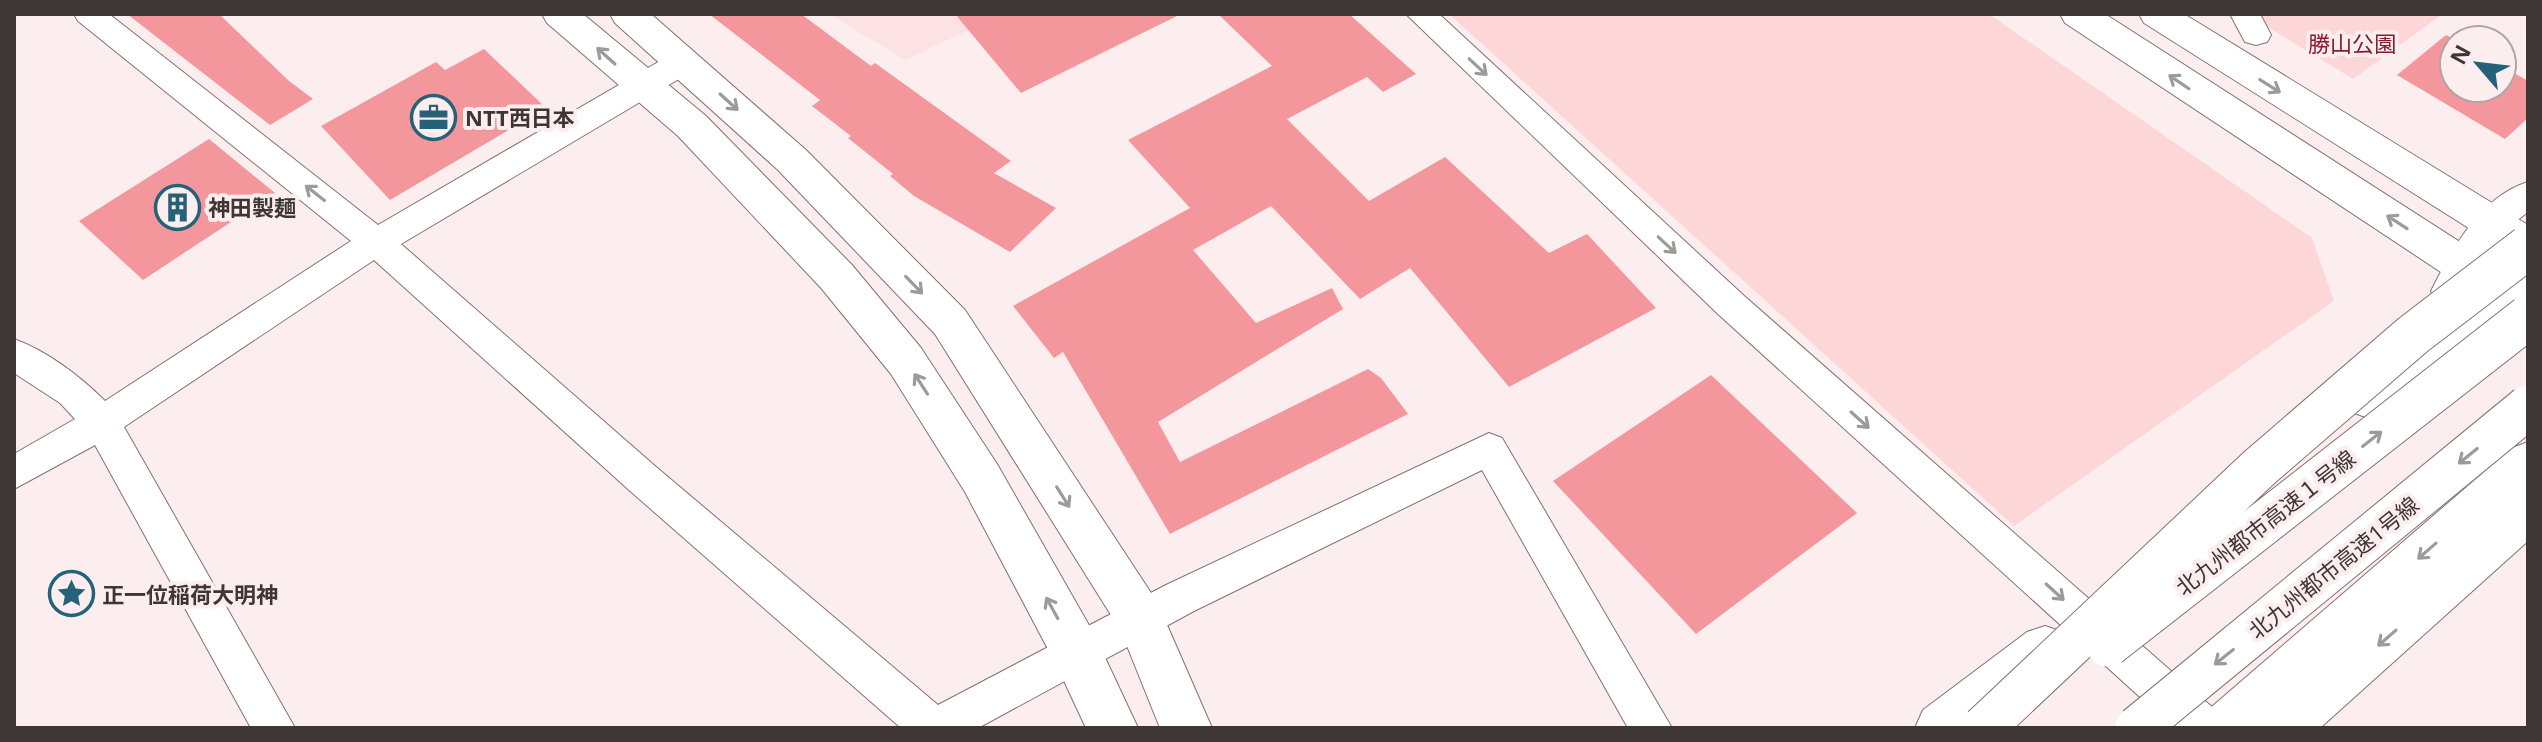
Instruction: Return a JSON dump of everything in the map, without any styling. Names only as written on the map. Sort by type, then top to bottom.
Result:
[{"type":"main road","points":[[560,14],[692,126],[837,277],[906,361],[981,478],[1076,651],[1112,728]]},
{"type":"main road","points":[[628,14],[792,160],[950,322],[1140,618],[1186,728]]},
{"type":"main road","points":[[1941,728],[2405,370],[2522,296],[2463,264],[2078,14]]},
{"type":"main road","points":[[1983,728],[2260,467],[2413,335],[2528,246],[2157,14]]},
{"type":"main road","name":"北九州都市高速１号線","points":[[2002,728],[2522,296]]},
{"type":"main road","name":"北九州都市高速1号線","points":[[2137,728],[2528,407]]},
{"type":"main road","points":[[2226,728],[2528,462]]},
{"type":"main road","points":[[2281,728],[2528,511]]},
{"type":"street","points":[[89,14],[376,242],[642,478],[934,728],[1140,618],[1489,449],[1651,728]]},
{"type":"street","points":[[1421,14],[1730,304],[2205,728]]},
{"type":"street","points":[[14,473],[102,422],[376,242],[683,62]]},
{"type":"street","points":[[2405,370],[2463,264],[2491,222],[2528,195]]},
{"type":"street","points":[[14,354],[73,392],[102,422],[274,728]]},
{"type":"shaded area","points":[[829,14],[1002,14],[906,60]]},
{"type":"green space","points":[[1449,14],[1989,14],[2312,238],[2334,301],[2014,526]]},
{"type":"green space","name":"勝山公園","points":[[2247,14],[2443,14],[2353,79]]},
{"type":"building","points":[[127,14],[219,14],[289,81],[313,99],[270,125]]},
{"type":"building","points":[[709,14],[801,14],[871,66],[875,63],[1011,161],[994,173],[1056,208],[1010,252],[914,196],[890,176],[893,174],[848,138],[851,136],[812,106],[820,100]]},
{"type":"building","points":[[955,14],[1181,14],[1021,93]]},
{"type":"building","points":[[1218,14],[1349,14],[1416,74],[1383,92],[1367,77],[1287,119],[1369,201],[1445,157],[1549,253],[1587,234],[1656,308],[1509,387],[1410,268],[1360,299],[1271,206],[1193,250],[1256,323],[1332,288],[1343,309],[1158,422],[1180,462],[1368,369],[1381,378],[1408,414],[1170,534],[1063,352],[1054,358],[1013,306],[1190,208],[1128,140],[1272,66]]},
{"type":"building","points":[[2438,42],[2438,99],[2397,75]]},
{"type":"building","name":"NTT西日本","points":[[484,49],[546,108],[390,200],[321,126],[436,62],[445,70]]},
{"type":"building","points":[[2518,75],[2528,81],[2528,118],[2505,139],[2446,104],[2518,104]]},
{"type":"building","name":"神田製麺","points":[[209,139],[275,193],[143,280],[79,221]]},
{"type":"building","points":[[1711,375],[1857,513],[1696,634],[1553,481]]},
{"type":"place","name":"NTT西日本","points":[[434,117]]},
{"type":"place","name":"神田製麺","points":[[177,207]]},
{"type":"place","name":"正一位稲荷大明神","points":[[71,594]]}]
